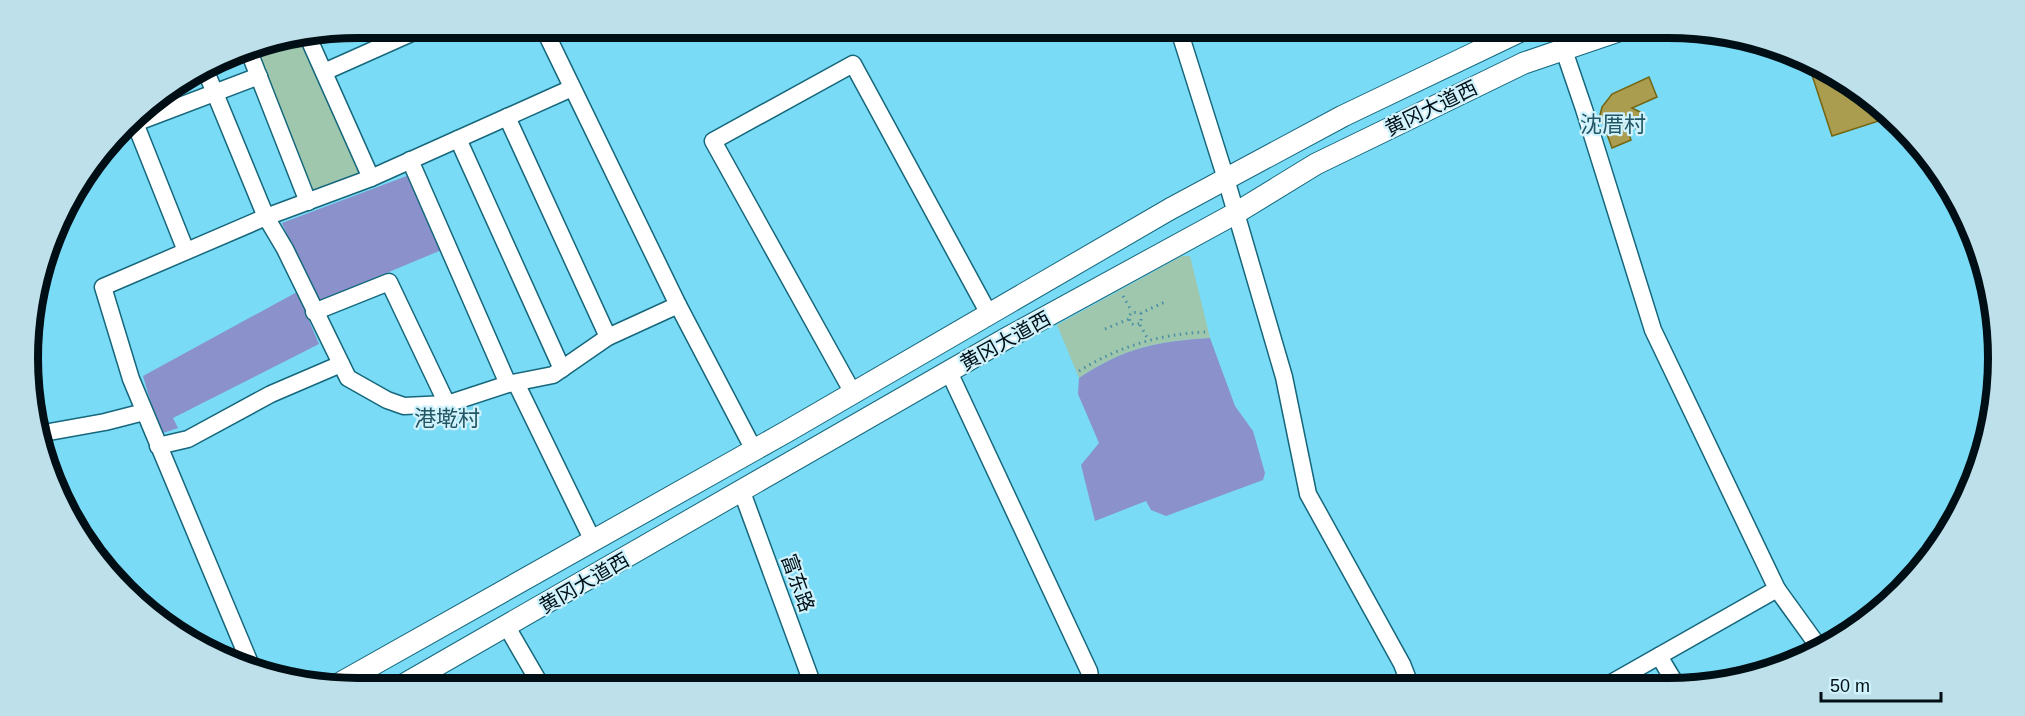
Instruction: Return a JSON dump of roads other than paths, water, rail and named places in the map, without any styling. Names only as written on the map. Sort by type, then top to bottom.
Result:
[{"type":"main road","name":"黄冈大道西","points":[[349,678],[754,450],[1227,179],[1343,116],[1506,38]]},
{"type":"main road","name":"黄冈大道西","points":[[416,678],[949,372],[1236,213],[1317,164],[1524,63],[1598,38]]},
{"type":"street","points":[[324,72],[400,38]]},
{"type":"street","points":[[548,38],[678,305],[754,450]]},
{"type":"street","points":[[1182,38],[1227,179],[1284,376],[1308,494],[1402,664],[1407,678]]},
{"type":"street","points":[[1559,38],[1653,330],[1778,589],[1815,642]]},
{"type":"street","points":[[310,41],[370,178]]},
{"type":"street","points":[[251,56],[308,202]]},
{"type":"street","points":[[854,393],[713,141],[853,64],[989,314]]},
{"type":"street","points":[[208,75],[266,217],[285,249],[348,378],[387,400],[404,406],[447,404],[512,383],[553,375],[608,337],[678,305]]},
{"type":"street","points":[[149,116],[259,76]]},
{"type":"street","points":[[248,659],[131,379],[103,287],[266,217],[370,178],[573,88]]},
{"type":"street","points":[[507,117],[608,337]]},
{"type":"street","points":[[136,126],[186,251]]},
{"type":"street","points":[[458,139],[562,369]]},
{"type":"street","points":[[410,160],[512,383],[593,541]]},
{"type":"street","points":[[314,312],[389,282],[447,404]]},
{"type":"street","points":[[158,446],[188,439],[271,394],[341,364]]},
{"type":"street","points":[[949,372],[1090,678]]},
{"type":"street","points":[[46,433],[144,412]]},
{"type":"street","name":"富东路","points":[[742,492],[810,678]]},
{"type":"street","points":[[1620,678],[1778,589]]},
{"type":"street","points":[[507,627],[537,678]]},
{"type":"street","points":[[1659,656],[1672,678]]},
{"type":"water","points":[[412,174],[444,249],[317,302],[282,223]]},
{"type":"water","points":[[297,292],[319,344],[173,418],[178,428],[160,434],[143,376]]},
{"type":"water","points":[[1210,338],[1235,406],[1253,431],[1265,473],[1263,480],[1166,516],[1151,510],[1146,501],[1095,521],[1081,465],[1099,443],[1078,394],[1079,378],[1112,359],[1142,348]]},
{"type":"district","name":"沈厝村","points":[[1613,124]]},
{"type":"district","name":"港墘村","points":[[447,418]]}]
